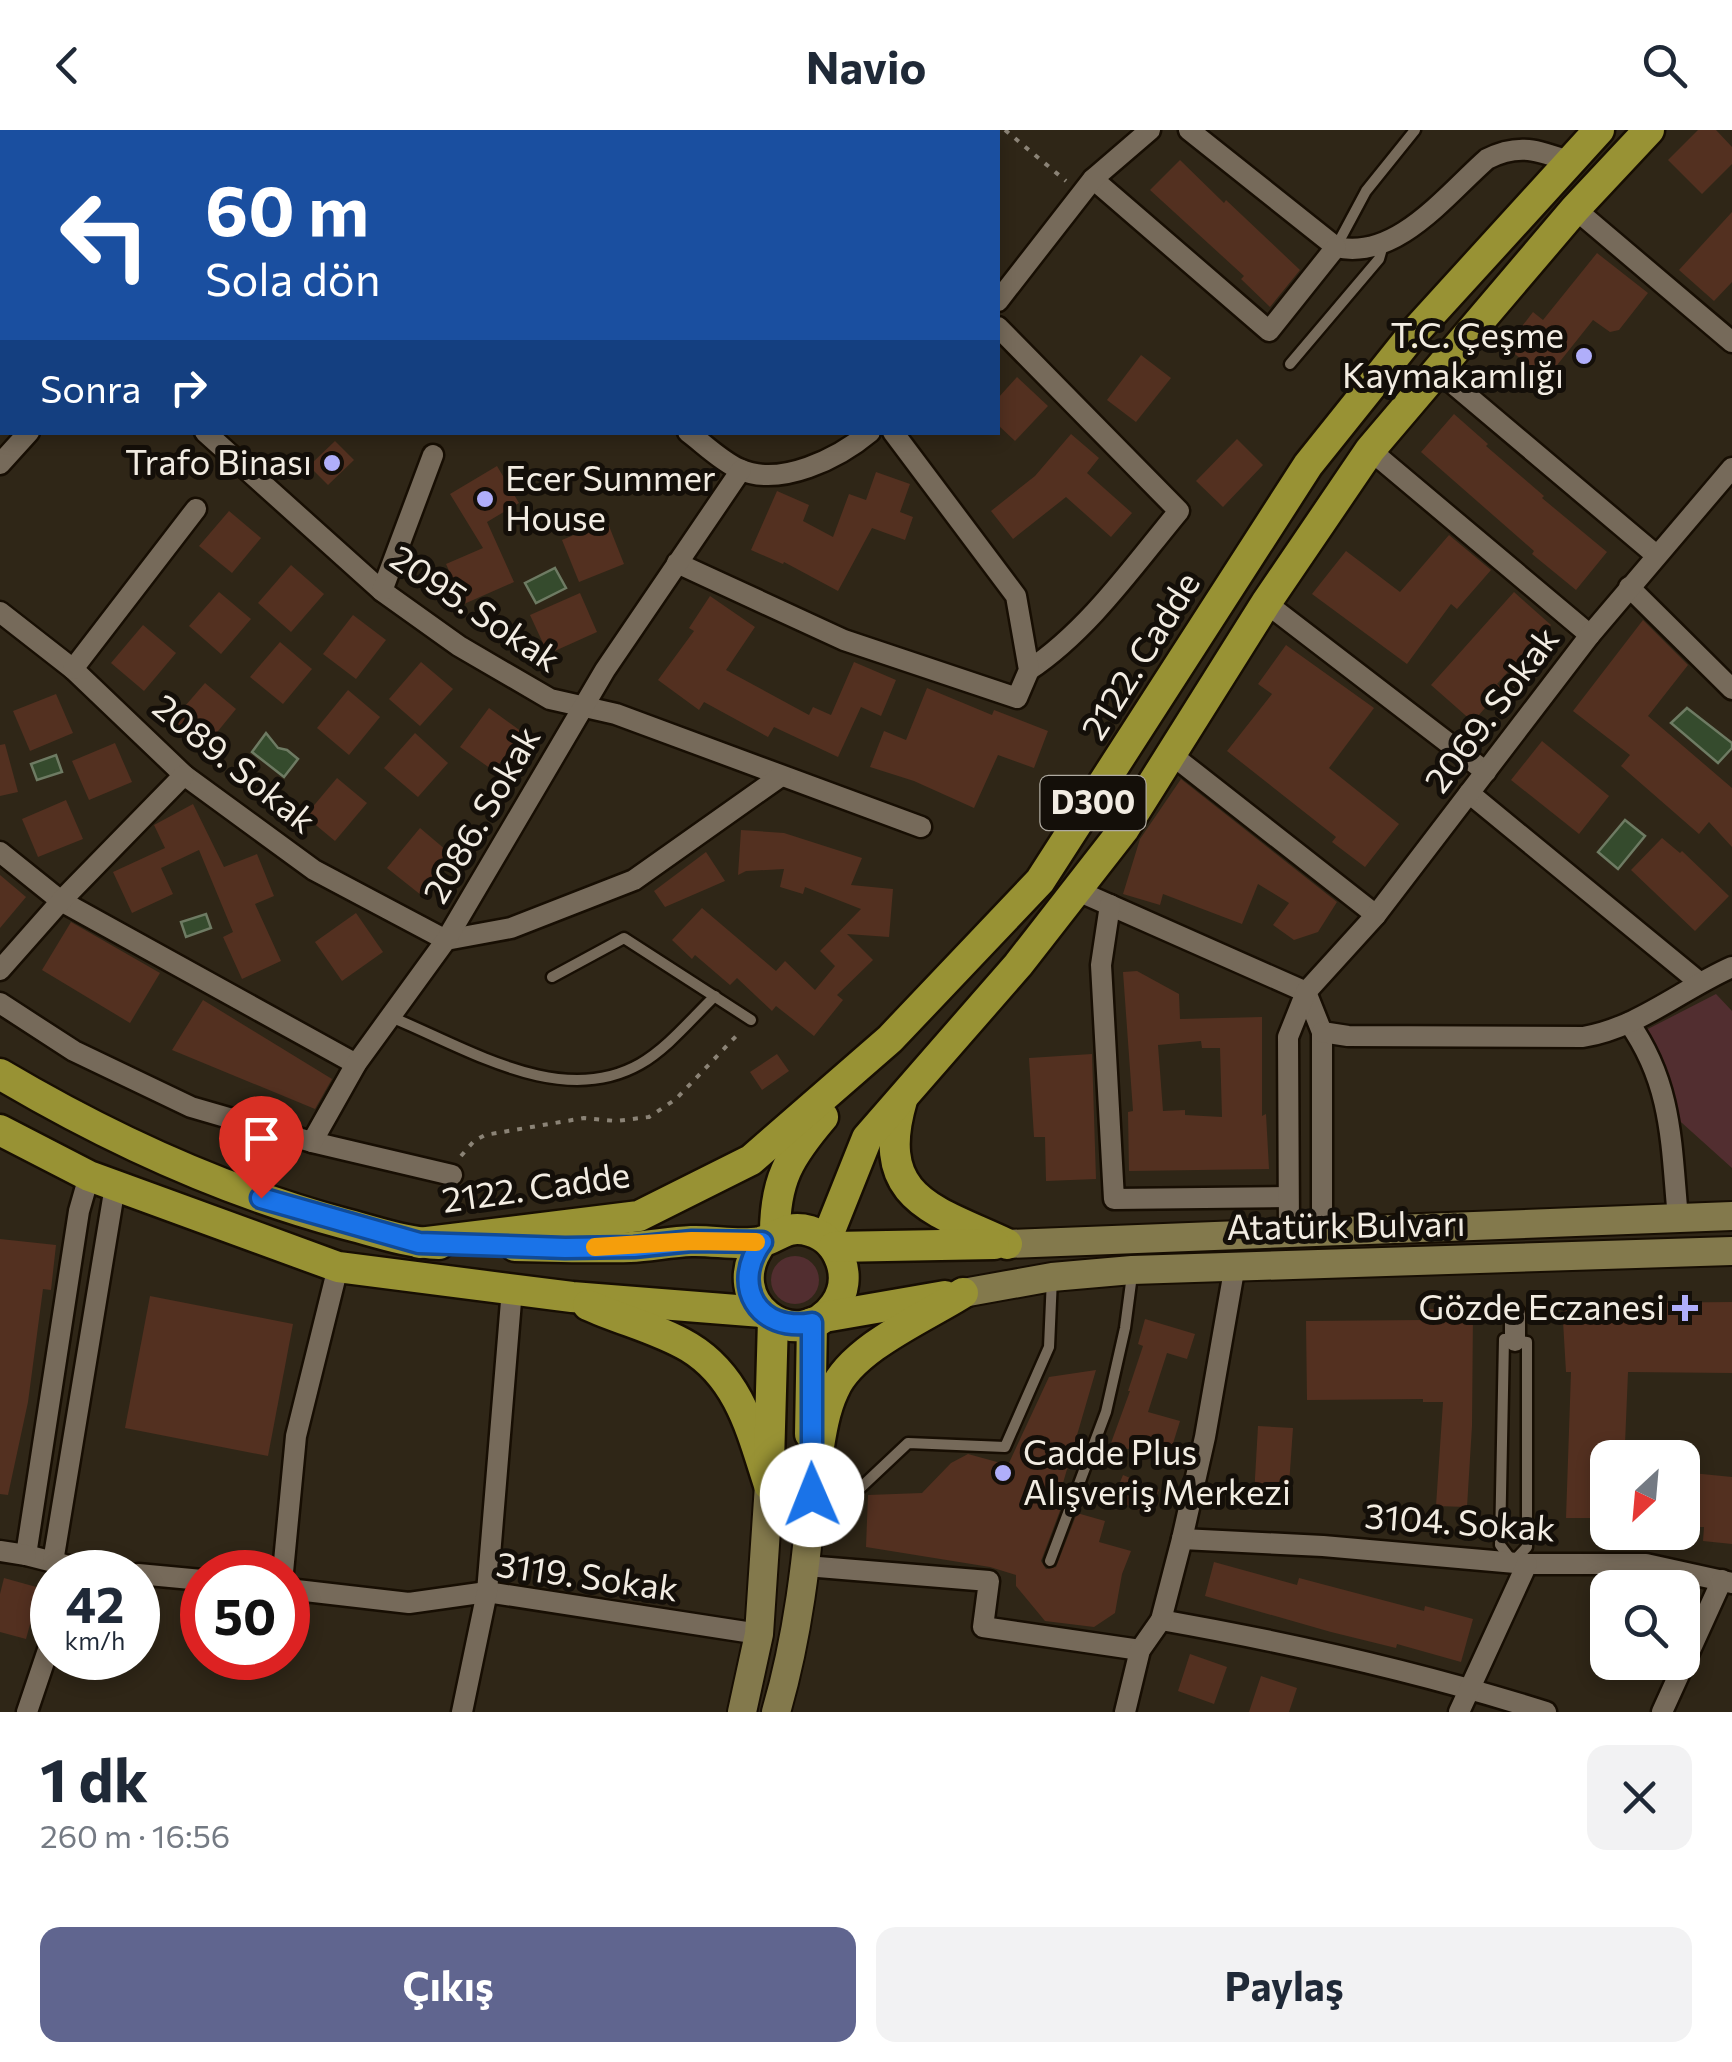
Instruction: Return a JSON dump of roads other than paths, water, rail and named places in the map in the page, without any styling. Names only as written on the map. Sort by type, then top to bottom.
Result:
[{"type":"highway","name":"2122. Cadde","points":[[419,1243],[640,1216],[751,1160],[890,1039],[1040,881],[1308,465],[1412,335],[1599,130]]},
{"type":"highway","name":"D300","points":[[818,1320],[842,1292],[842,1261],[831,1243],[866,1138],[1078,891],[1172,755],[1266,603],[1370,450],[1648,130]]},
{"type":"highway","points":[[769,1485],[768,1316],[753,1300],[748,1285],[753,1254],[769,1238],[783,1173],[800,1144],[890,1039]]},
{"type":"highway","name":"D300","points":[[0,1074],[82,1122],[228,1188],[419,1243]]},
{"type":"highway","points":[[905,1092],[895,1124],[895,1144],[906,1185],[933,1212],[1007,1244]]},
{"type":"highway","points":[[0,1130],[102,1181],[338,1267],[572,1297],[768,1316],[786,1324],[963,1293]]},
{"type":"highway","points":[[419,1243],[634,1247],[769,1238],[791,1229],[807,1230],[831,1243],[1007,1244]]},
{"type":"highway","points":[[812,1488],[833,1391],[845,1370],[870,1348],[963,1293]]},
{"type":"highway","points":[[572,1297],[692,1348],[728,1380],[744,1407],[769,1485]]},
{"type":"highway","points":[[812,1488],[810,1423],[818,1320]]},
{"type":"main road","name":"Atatürk Bulvarı","points":[[1007,1244],[1732,1216]]},
{"type":"main road","name":"Atatürk Bulvarı","points":[[963,1293],[1132,1270],[1732,1250]]},
{"type":"main road","points":[[742,1712],[758,1634],[769,1485]]},
{"type":"main road","points":[[776,1712],[806,1566],[812,1488]]},
{"type":"street","points":[[1000,298],[1087,186],[1150,130]]},
{"type":"street","points":[[1189,130],[1336,247],[1357,250],[1383,245],[1406,231],[1487,159],[1501,152],[1534,148],[1570,162]]},
{"type":"street","points":[[1087,186],[1269,331],[1336,247]]},
{"type":"street","points":[[1576,209],[1732,342]]},
{"type":"street","points":[[677,563],[844,640],[1017,698],[1029,670],[1053,654],[1124,578],[1179,511],[1000,329]]},
{"type":"street","points":[[1438,371],[1656,555]]},
{"type":"street","points":[[0,464],[26,435]]},
{"type":"street","name":"2095. Sokak","points":[[208,435],[382,591],[458,646],[550,699],[616,714],[920,827]]},
{"type":"street","points":[[692,435],[741,470],[776,474],[814,466],[847,451],[866,435]]},
{"type":"street","points":[[896,435],[1016,596],[1029,670]]},
{"type":"street","points":[[1370,450],[1590,636]]},
{"type":"street","points":[[382,591],[433,454]]},
{"type":"street","name":"2069. Sokak","points":[[1306,992],[1376,914],[1629,587],[1732,468]]},
{"type":"street","name":"2086. Sokak","points":[[312,1142],[356,1064],[446,940],[583,706],[741,470]]},
{"type":"street","points":[[73,669],[196,509]]},
{"type":"street","points":[[1629,587],[1732,689]]},
{"type":"street","points":[[1266,603],[1486,772]]},
{"type":"street","name":"2089. Sokak","points":[[0,612],[73,669],[184,774],[314,870],[446,940]]},
{"type":"street","points":[[1172,755],[1376,914]]},
{"type":"street","points":[[0,970],[184,774]]},
{"type":"street","points":[[446,940],[510,928],[634,880],[781,776]]},
{"type":"street","points":[[1469,793],[1699,982]]},
{"type":"street","points":[[0,852],[61,901],[356,1064]]},
{"type":"street","points":[[1078,891],[1306,992],[1322,1032],[1322,1230]]},
{"type":"street","points":[[1110,905],[1101,965],[1114,1199],[1288,1197]]},
{"type":"street","points":[[1322,1032],[1348,1036],[1583,1037],[1607,1033],[1630,1023],[1732,967]]},
{"type":"street","points":[[1288,1232],[1288,1036],[1306,992]]},
{"type":"street","points":[[0,1003],[74,1050],[191,1108],[452,1175]]},
{"type":"street","points":[[1630,1023],[1652,1060],[1664,1094],[1678,1218]]},
{"type":"street","points":[[26,1555],[79,1211],[102,1181]]},
{"type":"street","points":[[55,1550],[102,1181]]},
{"type":"street","points":[[1125,1712],[1140,1650],[1161,1620],[1182,1539],[1205,1437],[1235,1265]]},
{"type":"street","points":[[285,1550],[296,1436],[338,1267]]},
{"type":"street","points":[[462,1712],[487,1592],[512,1289]]},
{"type":"street","points":[[1515,1314],[1515,1341]]},
{"type":"street","name":"3104. Sokak","points":[[1182,1539],[1323,1546],[1520,1563],[1646,1564],[1727,1582]]},
{"type":"street","points":[[0,1551],[30,1556]]},
{"type":"street","points":[[1459,1712],[1520,1563]]},
{"type":"street","points":[[806,1566],[989,1581],[982,1627],[1140,1650]]},
{"type":"street","points":[[1662,1712],[1727,1582]]},
{"type":"street","name":"3119. Sokak","points":[[310,1591],[408,1602],[487,1592],[758,1634]]},
{"type":"street","points":[[1161,1620],[1278,1641],[1469,1688],[1546,1712]]},
{"type":"street","points":[[27,1712],[38,1680]]},
{"type":"lane","points":[[1336,247],[1366,192],[1416,130]]},
{"type":"lane","points":[[1290,364],[1379,259],[1383,245]]},
{"type":"lane","points":[[552,977],[624,938],[751,1020]]},
{"type":"lane","points":[[390,1016],[528,1074],[577,1082],[612,1076],[645,1061],[715,996]]},
{"type":"lane","points":[[1050,1561],[1106,1412],[1125,1328],[1132,1270]]},
{"type":"lane","points":[[812,1488],[856,1492],[908,1443],[1005,1447],[1049,1347],[1052,1278]]},
{"type":"lane","points":[[1504,1339],[1527,1342],[1527,1547],[1520,1563],[1500,1546],[1504,1339]]},
{"type":"place","name":"T.C. Çeşme Kaymakamlığı","points":[[1584,356]]},
{"type":"place","name":"Trafo Binası","points":[[332,463]]},
{"type":"place","name":"Ecer Summer House","points":[[485,499]]},
{"type":"place","name":"Gözde Eczanesi","points":[[1685,1308]]},
{"type":"place","name":"Cadde Plus Alışveriş Merkezi","points":[[1003,1473]]}]
